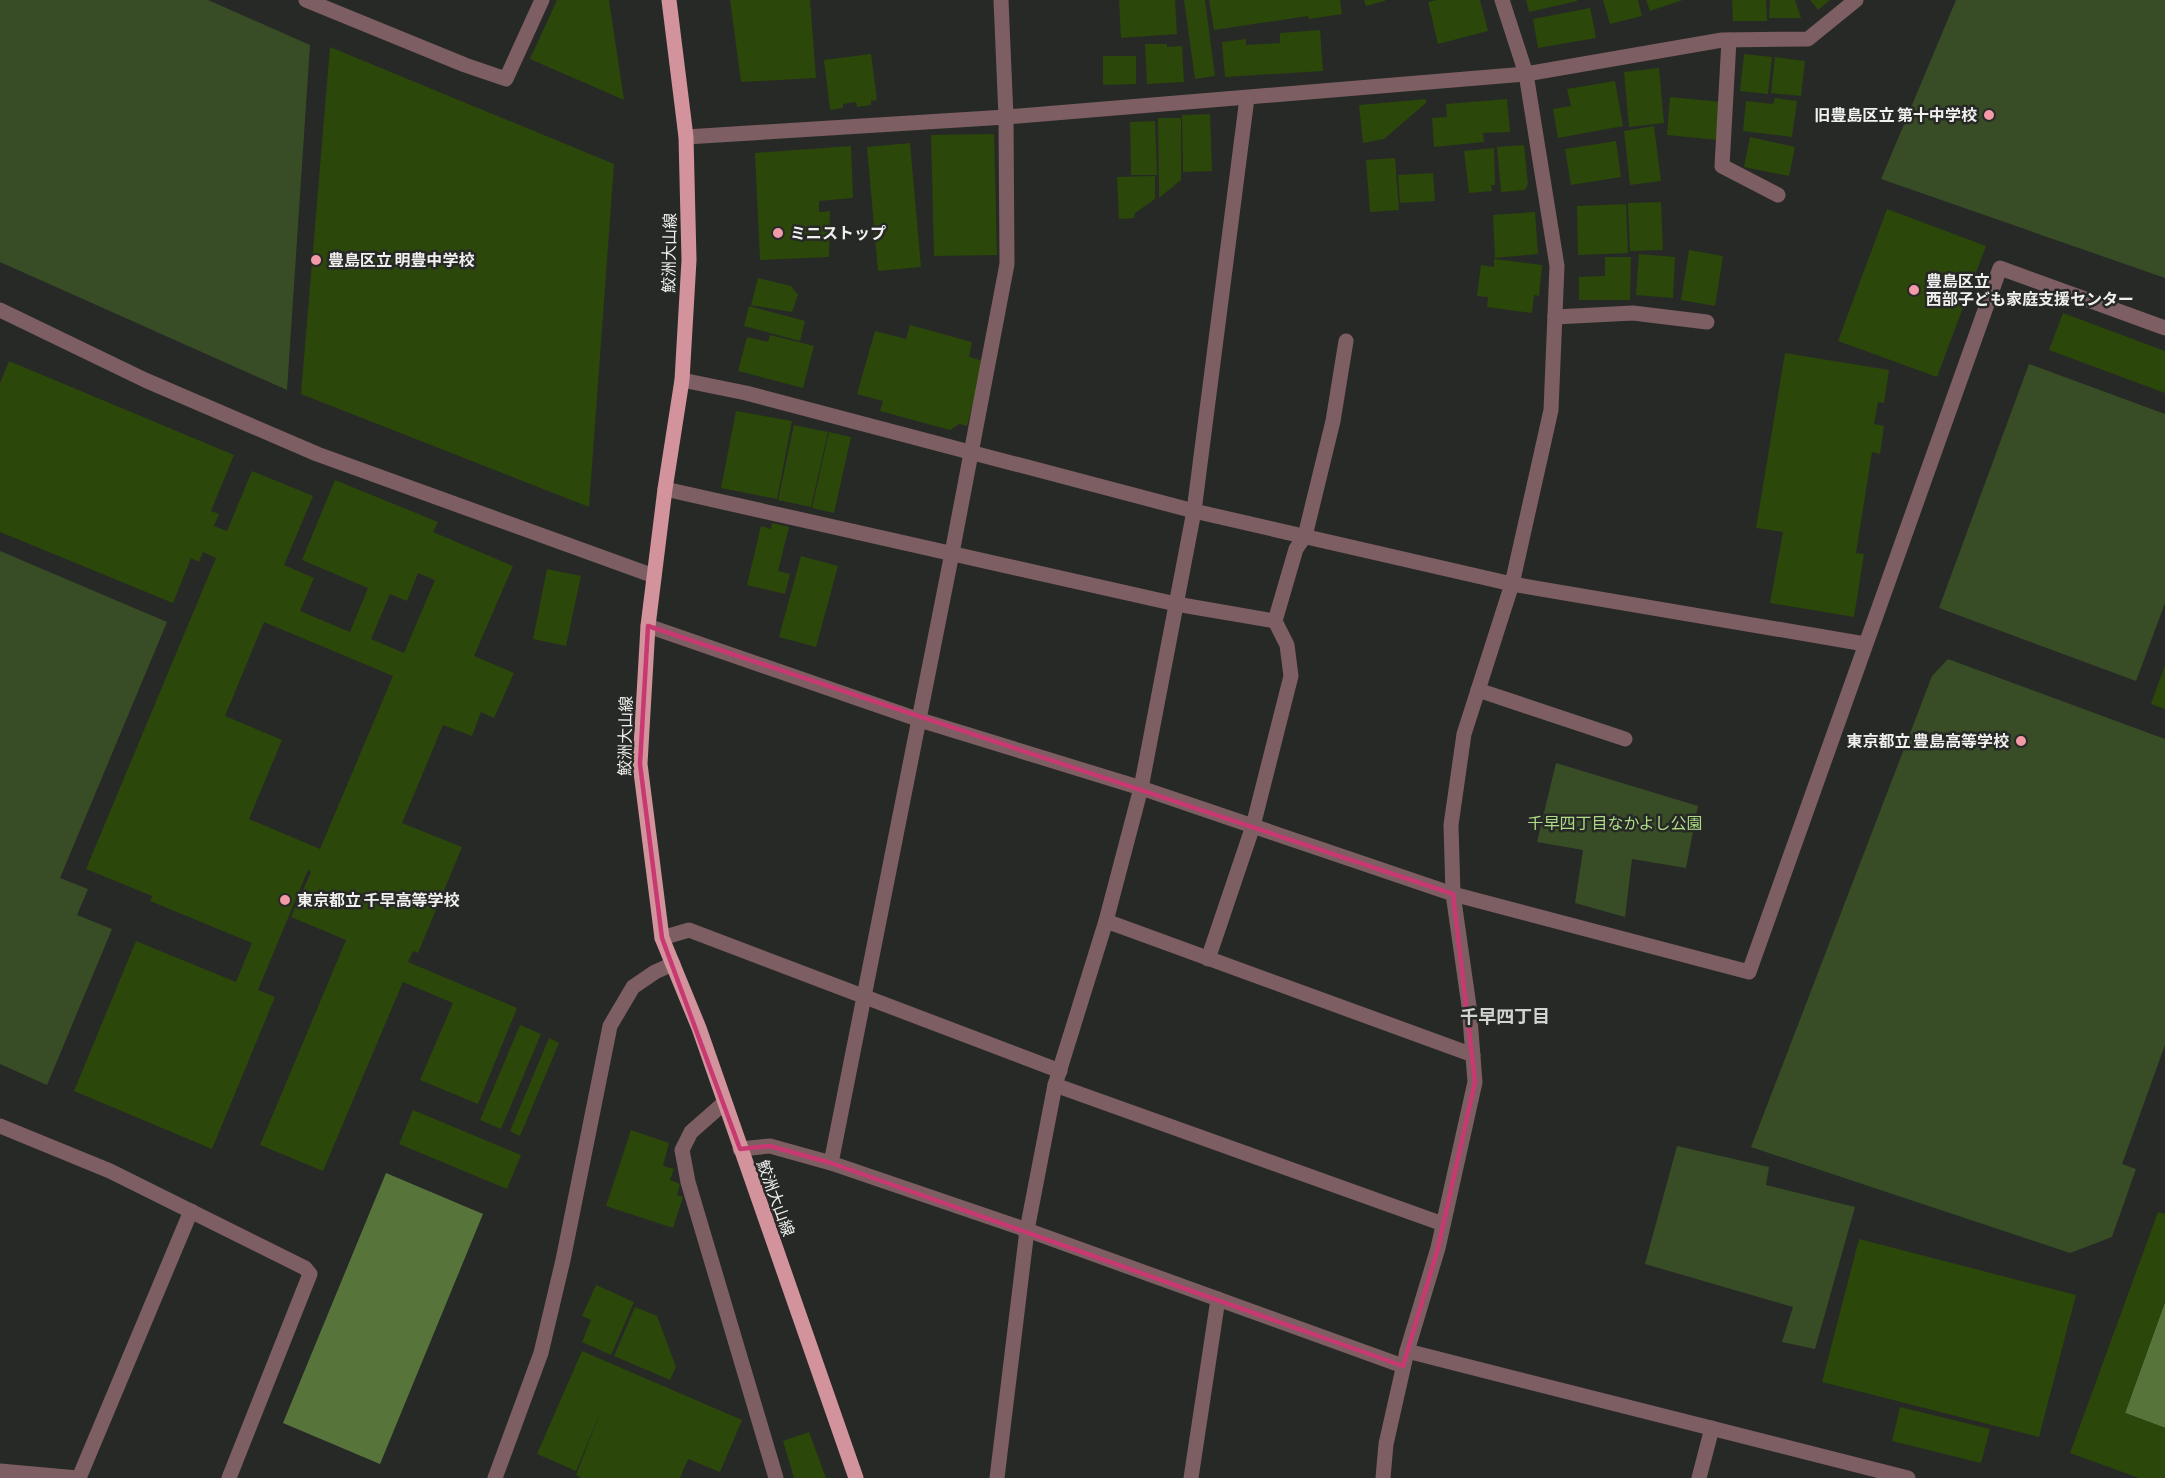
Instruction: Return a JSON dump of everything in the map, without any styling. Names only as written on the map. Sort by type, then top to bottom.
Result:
[{"type":"main road","name":"鮫洲大山線","points":[[669,0],[686,137],[689,260],[682,380],[665,489],[648,626],[639,764],[662,938],[699,1028],[856,1478]]},
{"type":"street","points":[[306,0],[465,65],[506,79],[542,0]]},
{"type":"street","points":[[831,1163],[920,720],[1007,264],[1006,117],[1001,0]]},
{"type":"street","points":[[1383,1478],[1386,1444],[1405,1358],[1438,1248],[1475,1082],[1469,1006],[1453,894],[1451,825],[1464,734],[1512,584],[1551,410],[1557,266],[1526,74],[1502,0]]},
{"type":"street","points":[[686,137],[1006,117],[1526,74],[1730,40],[1808,39],[1856,0]]},
{"type":"street","points":[[1730,40],[1722,166],[1778,195]]},
{"type":"street","points":[[997,1478],[1027,1230],[1057,1078],[1106,921],[1141,788],[1194,511],[1247,98]]},
{"type":"street","points":[[648,626],[920,720],[1141,788],[1453,894],[1749,972],[2000,268],[2165,328]]},
{"type":"street","points":[[0,310],[145,380],[317,454],[654,576]]},
{"type":"street","points":[[1555,317],[1633,313],[1707,322]]},
{"type":"street","points":[[1208,959],[1253,826],[1291,676],[1287,645],[1275,621],[1296,549],[1305,536],[1333,421],[1346,341]]},
{"type":"street","points":[[682,380],[746,393],[1194,511],[1512,584],[1865,644]]},
{"type":"street","points":[[665,489],[1176,604],[1275,621]]},
{"type":"street","points":[[1478,690],[1625,739]]},
{"type":"street","points":[[1106,921],[1473,1055]]},
{"type":"street","points":[[662,938],[689,930],[864,998],[1057,1078],[1443,1224]]},
{"type":"street","points":[[495,1478],[541,1353],[563,1260],[610,1026],[633,987],[655,972],[673,964]]},
{"type":"street","points":[[724,1103],[691,1132],[682,1150],[688,1182],[776,1478]]},
{"type":"street","points":[[0,1126],[110,1171],[305,1268],[310,1274],[229,1478]]},
{"type":"street","points":[[740,1149],[770,1146],[831,1163],[1218,1299],[1405,1358],[1712,1428],[1908,1478]]},
{"type":"street","points":[[0,1471],[78,1478],[191,1211]]},
{"type":"street","points":[[1191,1478],[1218,1299]]},
{"type":"street","points":[[1699,1478],[1712,1428]]},
{"type":"highlighted area","points":[[648,626],[1453,894],[1475,1082],[1438,1248],[1403,1366],[831,1163],[770,1146],[740,1149],[662,938],[640,764]]},
{"type":"green space","points":[[0,0],[208,0],[310,45],[287,390],[0,262]]},
{"type":"green space","name":"旧豊島区立 第十中学校","points":[[1956,0],[2165,0],[2165,278],[1881,179]]},
{"type":"green space","points":[[2029,364],[2165,414],[2165,603],[2136,681],[1939,608]]},
{"type":"green space","points":[[0,551],[167,622],[60,878],[88,889],[77,915],[112,929],[47,1085],[0,1064]]},
{"type":"green space","points":[[1948,659],[2165,739],[2165,1045],[2122,1164],[2136,1169],[2112,1237],[2070,1253],[1751,1147],[1932,676]]},
{"type":"green space","name":"千早四丁目なかよし公園","points":[[1556,763],[1698,806],[1686,868],[1632,859],[1625,917],[1575,903],[1583,850],[1537,842]]},
{"type":"green space","points":[[1677,1146],[1769,1167],[1766,1185],[1855,1207],[1815,1349],[1782,1342],[1793,1307],[1645,1264]]},
{"type":"shaded area","points":[[386,1173],[483,1214],[380,1464],[283,1423]]},
{"type":"shaded area","points":[[2165,1302],[2165,1428],[2125,1413]]},
{"type":"building","points":[[557,0],[609,0],[624,100],[530,59]]},
{"type":"building","points":[[730,0],[810,0],[816,78],[741,82]]},
{"type":"building","points":[[1119,0],[1175,0],[1177,34],[1121,38]]},
{"type":"building","points":[[1184,0],[1205,0],[1215,76],[1195,79]]},
{"type":"building","points":[[1209,0],[1340,0],[1342,14],[1309,19],[1308,16],[1214,30]]},
{"type":"building","points":[[1364,0],[1385,0],[1385,1],[1366,6]]},
{"type":"building","points":[[1480,0],[1488,31],[1438,44],[1428,2]]},
{"type":"building","points":[[1526,0],[1577,0],[1577,1],[1529,12]]},
{"type":"building","points":[[1603,0],[1638,0],[1642,16],[1610,24]]},
{"type":"building","points":[[1646,0],[1683,0],[1650,11]]},
{"type":"building","points":[[1732,0],[1766,0],[1767,21],[1733,21]]},
{"type":"building","points":[[1770,0],[1795,0],[1801,18],[1769,18]]},
{"type":"building","points":[[1810,0],[1830,0],[1818,10]]},
{"type":"building","points":[[1590,8],[1596,38],[1538,48],[1533,19]]},
{"type":"building","points":[[1320,30],[1323,71],[1225,77],[1222,42],[1246,39],[1246,45],[1280,43],[1280,33]]},
{"type":"building","points":[[1145,44],[1167,44],[1167,47],[1182,46],[1184,82],[1147,84]]},
{"type":"building","points":[[330,47],[614,164],[589,507],[301,394]]},
{"type":"building","points":[[871,54],[877,100],[871,101],[871,105],[857,107],[856,102],[843,104],[843,108],[830,110],[824,60]]},
{"type":"building","points":[[1744,54],[1772,57],[1768,94],[1740,91]]},
{"type":"building","points":[[1103,56],[1136,56],[1136,84],[1103,85]]},
{"type":"building","points":[[1775,57],[1805,61],[1801,96],[1771,93]]},
{"type":"building","points":[[1659,68],[1664,123],[1629,127],[1624,72]]},
{"type":"building","points":[[1615,81],[1623,126],[1558,138],[1553,109],[1571,106],[1567,89]]},
{"type":"building","points":[[1670,97],[1722,102],[1718,140],[1667,135]]},
{"type":"building","points":[[1775,98],[1797,101],[1792,137],[1743,131],[1746,101],[1773,104]]},
{"type":"building","points":[[1426,99],[1426,103],[1384,139],[1363,143],[1359,105]]},
{"type":"building","points":[[1507,99],[1510,132],[1483,133],[1484,142],[1434,147],[1432,118],[1447,117],[1446,104]]},
{"type":"building","points":[[1210,114],[1212,171],[1183,172],[1182,115]]},
{"type":"building","points":[[1158,118],[1181,118],[1181,180],[1159,198]]},
{"type":"building","points":[[1155,121],[1157,175],[1131,175],[1130,122]]},
{"type":"building","points":[[1654,126],[1661,181],[1630,185],[1624,131]]},
{"type":"building","points":[[994,134],[997,255],[934,256],[931,135]]},
{"type":"building","points":[[1750,137],[1795,147],[1789,176],[1744,167]]},
{"type":"building","points":[[1616,141],[1621,177],[1571,185],[1565,149]]},
{"type":"building","points":[[910,143],[921,267],[878,271],[867,147]]},
{"type":"building","points":[[1524,145],[1528,184],[1525,190],[1501,192],[1497,147]]},
{"type":"building","points":[[851,146],[853,198],[819,201],[819,212],[830,211],[829,257],[760,260],[755,153]]},
{"type":"building","points":[[1494,148],[1495,185],[1491,185],[1492,191],[1469,193],[1464,151]]},
{"type":"building","points":[[1395,158],[1399,210],[1370,212],[1366,160]]},
{"type":"building","points":[[1433,173],[1435,201],[1400,203],[1398,175]]},
{"type":"building","points":[[1155,176],[1155,199],[1135,213],[1134,218],[1119,219],[1117,177]]},
{"type":"building","points":[[1661,202],[1663,250],[1630,251],[1628,203]]},
{"type":"building","points":[[1626,204],[1628,253],[1578,255],[1577,206]]},
{"type":"building","points":[[1887,209],[1986,246],[1937,377],[1838,341]]},
{"type":"building","points":[[1535,212],[1538,254],[1495,258],[1493,215]]},
{"type":"building","points":[[1689,250],[1723,256],[1715,306],[1681,300]]},
{"type":"building","points":[[1639,254],[1675,257],[1673,298],[1636,295]]},
{"type":"building","points":[[1605,257],[1631,257],[1630,300],[1579,300],[1579,277],[1605,276]]},
{"type":"building","points":[[1494,259],[1542,265],[1539,296],[1534,295],[1532,313],[1487,307],[1488,297],[1477,296],[1481,265],[1494,267]]},
{"type":"building","points":[[758,278],[791,286],[798,295],[792,312],[751,305]]},
{"type":"building","points":[[749,306],[805,321],[800,341],[744,326]]},
{"type":"building","points":[[2063,313],[2165,351],[2165,393],[2049,350]]},
{"type":"building","points":[[910,325],[972,342],[969,357],[984,361],[967,426],[959,424],[950,430],[880,411],[883,401],[857,394],[875,331],[906,339]]},
{"type":"building","points":[[770,335],[814,346],[803,388],[738,371],[747,337],[768,342]]},
{"type":"building","points":[[1785,353],[1889,370],[1884,403],[1878,402],[1874,424],[1884,426],[1880,454],[1872,452],[1856,553],[1864,554],[1854,617],[1770,603],[1783,532],[1756,528]]},
{"type":"building","points":[[9,361],[234,455],[211,511],[219,514],[214,526],[227,531],[252,471],[313,496],[284,565],[314,578],[300,611],[350,632],[368,588],[302,560],[335,480],[438,522],[433,532],[513,566],[474,656],[514,673],[494,718],[481,712],[472,736],[443,725],[402,823],[462,847],[418,953],[413,951],[408,962],[517,1008],[478,1104],[420,1080],[453,1003],[403,982],[323,1171],[260,1145],[346,940],[291,917],[311,872],[308,870],[258,990],[275,997],[212,1149],[74,1091],[136,941],[236,982],[252,943],[150,901],[152,896],[86,869],[216,558],[203,552],[199,562],[191,558],[173,603],[0,532],[0,383]],"holes":[[[418,573],[435,580],[404,653],[371,639],[390,594],[407,601]],[[264,622],[393,676],[320,849],[249,819],[282,740],[225,716]]]},
{"type":"building","points":[[736,411],[792,421],[777,499],[721,488]]},
{"type":"building","points":[[794,425],[828,432],[811,507],[778,500]]},
{"type":"building","points":[[829,432],[851,437],[834,513],[812,508]]},
{"type":"building","points":[[772,523],[789,527],[778,571],[790,574],[785,594],[747,585],[761,526],[771,529]]},
{"type":"building","points":[[801,556],[838,566],[816,647],[779,637]]},
{"type":"building","points":[[547,569],[581,576],[566,646],[533,639]]},
{"type":"building","points":[[2165,665],[2165,709],[2151,704]]},
{"type":"building","points":[[520,1025],[541,1034],[501,1129],[480,1120]]},
{"type":"building","points":[[549,1038],[559,1043],[520,1136],[510,1131]]},
{"type":"building","points":[[413,1110],[521,1155],[507,1189],[399,1144]]},
{"type":"building","points":[[631,1130],[669,1143],[663,1166],[674,1169],[670,1180],[680,1184],[677,1195],[683,1197],[673,1228],[606,1206]]},
{"type":"building","points":[[2158,1212],[2165,1214],[2165,1302],[2125,1413],[2165,1428],[2165,1478],[2139,1478],[2070,1453]]},
{"type":"building","points":[[1859,1239],[2076,1295],[2039,1437],[1822,1382]]},
{"type":"building","points":[[596,1285],[634,1302],[611,1355],[582,1342],[591,1320],[582,1316]]},
{"type":"building","points":[[635,1307],[657,1316],[676,1367],[670,1380],[614,1356]]},
{"type":"building","points":[[582,1351],[742,1420],[720,1472],[688,1459],[680,1478],[581,1478],[576,1475],[603,1406],[576,1471],[537,1454]]},
{"type":"building","points":[[1900,1407],[1990,1429],[1981,1463],[1892,1441]]},
{"type":"building","points":[[809,1432],[826,1478],[794,1478],[783,1441]]},
{"type":"place","name":"旧豊島区立 第十中学校","points":[[1989,115]]},
{"type":"place","name":"ミニストップ","points":[[778,233]]},
{"type":"place","name":"豊島区立 明豊中学校","points":[[316,260]]},
{"type":"place","name":"豊島区立 西部子ども家庭支援センター","points":[[1914,290]]},
{"type":"place","name":"東京都立 豊島高等学校","points":[[2021,741]]},
{"type":"place","name":"東京都立 千早高等学校","points":[[285,900]]},
{"type":"district","name":"千早四丁目","points":[[1505,1017]]}]
